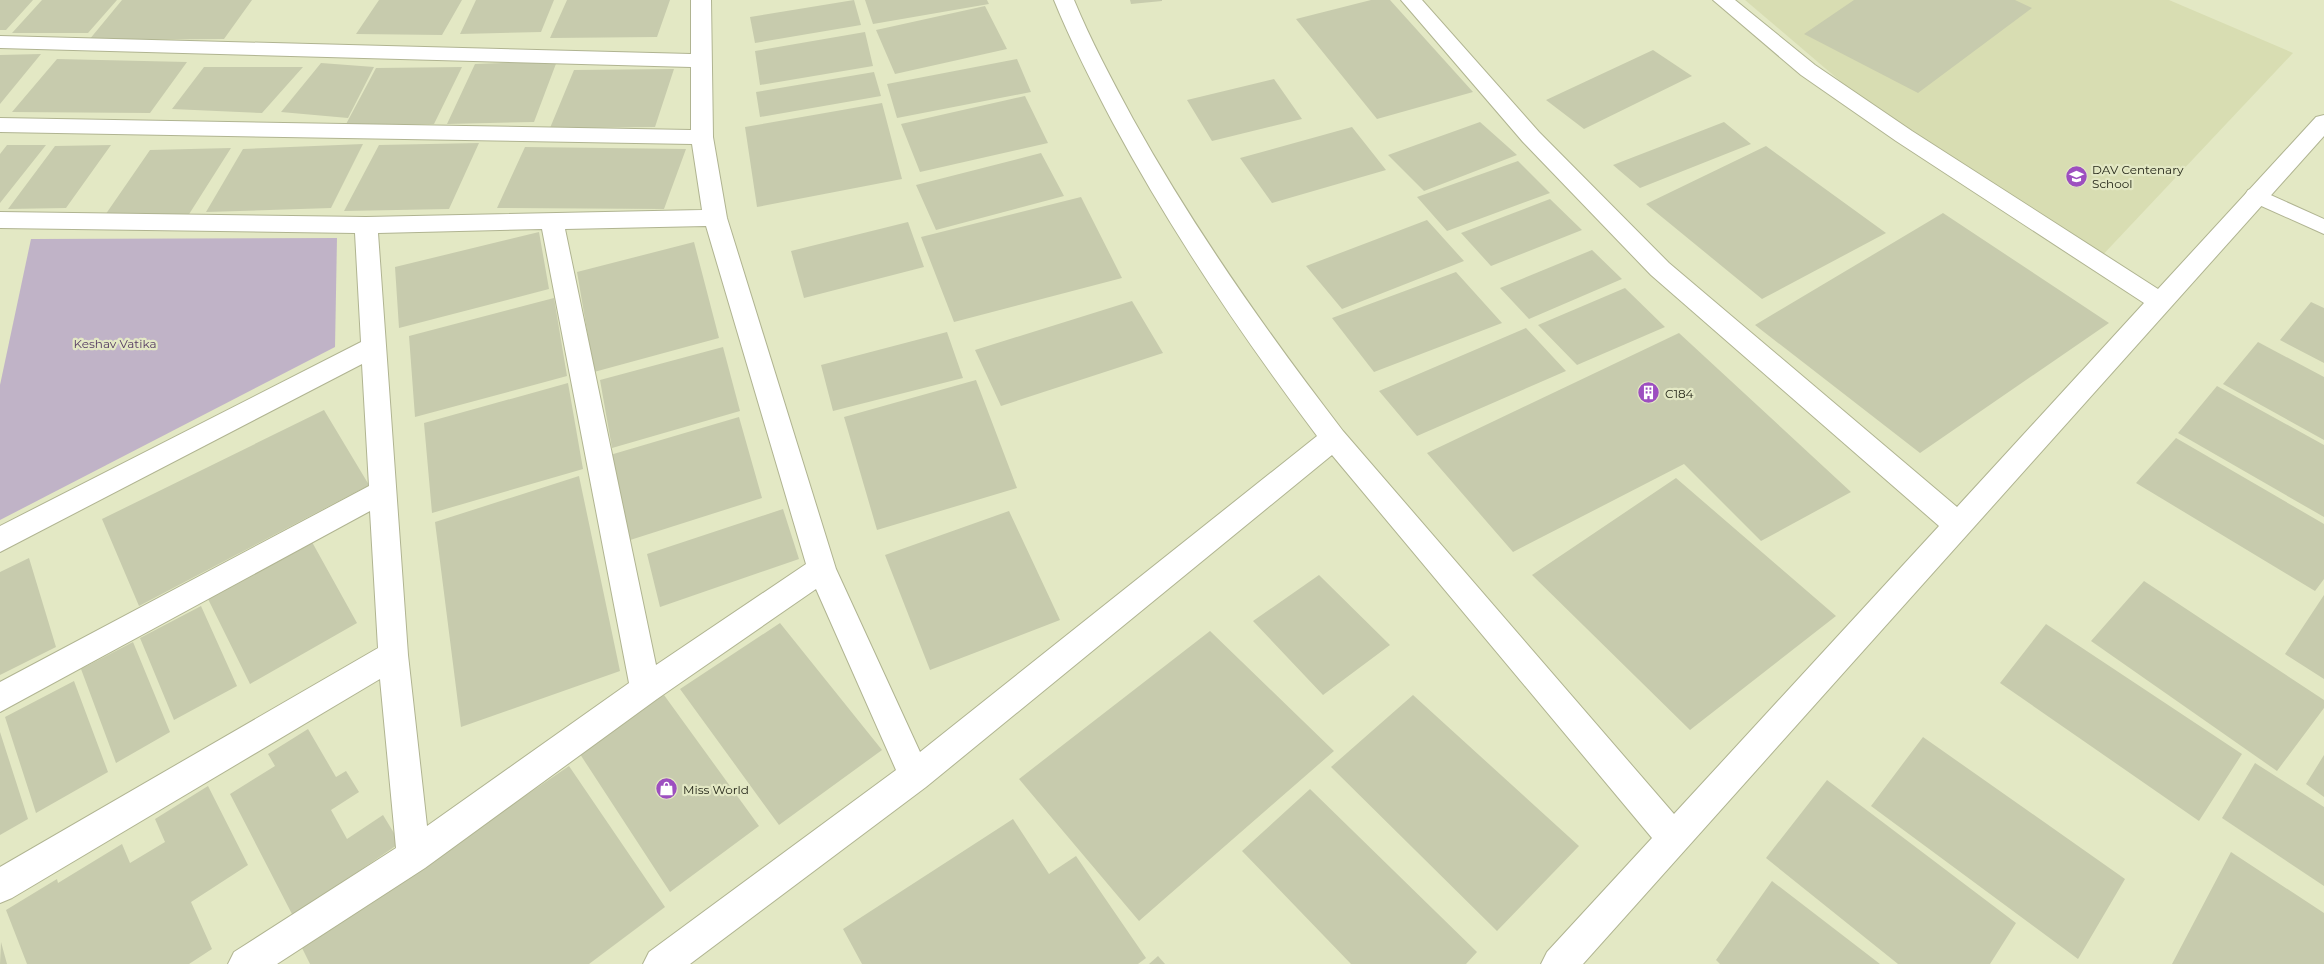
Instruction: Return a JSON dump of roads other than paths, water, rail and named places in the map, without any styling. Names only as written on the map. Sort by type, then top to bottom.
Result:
[{"type":"street","points":[[701,0],[703,61],[702,137],[715,218],[803,502],[822,570],[915,776]]},
{"type":"street","points":[[1064,0],[1075,30],[1145,163],[1245,319],[1334,438],[1673,838]]},
{"type":"street","points":[[1411,0],[1531,137],[1660,269],[1957,524]]},
{"type":"street","points":[[1722,0],[1808,70],[1904,136],[2159,301]]},
{"type":"street","points":[[0,42],[703,61]]},
{"type":"street","points":[[1559,964],[2255,195],[2324,122]]},
{"type":"street","points":[[0,125],[702,137]]},
{"type":"street","points":[[1,226],[366,225],[715,218]]},
{"type":"street","points":[[552,222],[646,689]]},
{"type":"street","points":[[366,225],[384,491],[392,655],[413,856]]},
{"type":"street","points":[[0,540],[374,347]]},
{"type":"street","points":[[661,964],[915,776],[1334,438]]},
{"type":"street","points":[[0,698],[384,491]]},
{"type":"street","points":[[246,964],[413,856],[646,689],[822,570]]},
{"type":"street","points":[[0,886],[392,655]]},
{"type":"lane","points":[[2255,195],[2324,227]]},
{"type":"place","name":"DAV Centenary School","points":[[2076,176]]},
{"type":"place","name":"C184","points":[[1649,393]]},
{"type":"place","name":"Miss World","points":[[667,789]]},
{"type":"park label","name":"Keshav Vatika","points":[[115,343]]}]
